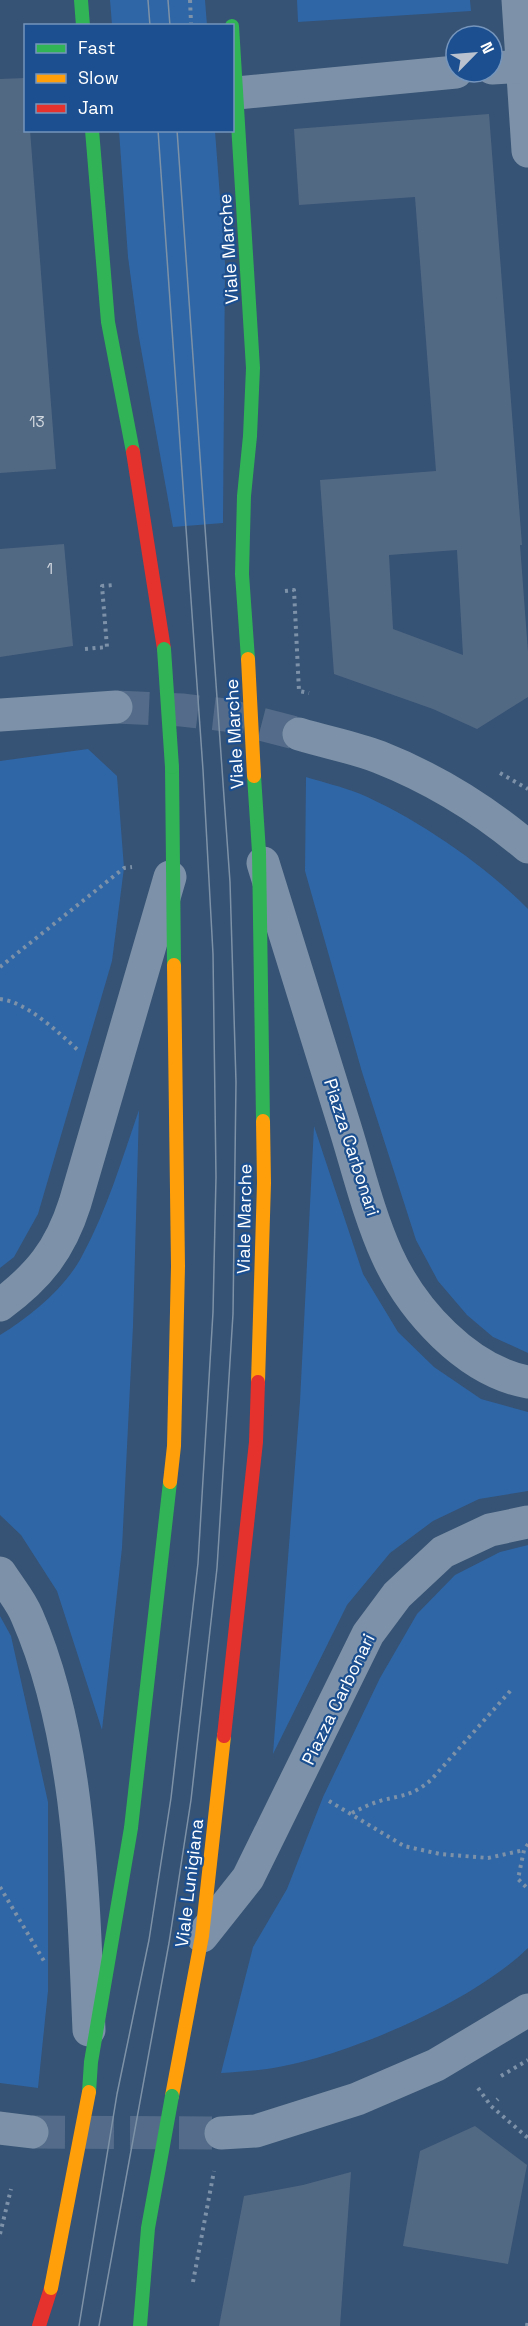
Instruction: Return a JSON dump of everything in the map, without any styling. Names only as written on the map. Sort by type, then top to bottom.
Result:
[{"type":"main road","points":[[81,0],[83,24]]},
{"type":"main road","name":"Viale Marche","points":[[231,9],[232,24]]},
{"type":"main road","name":"Viale Marche","points":[[234,53],[253,369],[242,563],[259,852],[264,1183],[256,1442]]},
{"type":"main road","points":[[39,2326],[51,2289],[90,2077],[131,1828],[174,1446],[178,1266],[172,767],[164,649],[136,467],[108,322],[92,132]]},
{"type":"main road","name":"Viale Lunigiana","points":[[140,2326],[148,2228],[202,1936],[256,1442]]},
{"type":"street","points":[[518,0],[514,66],[528,151]]},
{"type":"street","points":[[237,93],[444,73]]},
{"type":"street","points":[[0,715],[116,707]]},
{"type":"street","points":[[299,734],[378,756],[458,794],[528,847]]},
{"type":"street","name":"Piazza Carbonari","points":[[259,852],[387,1256],[410,1295],[441,1332],[476,1362],[517,1380],[528,1382]]},
{"type":"street","points":[[0,1305],[34,1277],[56,1250],[64,1235],[174,864]]},
{"type":"street","name":"Piazza Carbonari","points":[[202,1936],[248,1878],[368,1634],[397,1595],[443,1552],[490,1530],[528,1522]]},
{"type":"street","points":[[0,1573],[26,1613],[48,1669],[69,1767],[83,1906],[90,2077]]},
{"type":"street","points":[[221,2133],[256,2131],[357,2099],[435,2065],[528,2010]]},
{"type":"street","points":[[0,2128],[32,2132]]},
{"type":"path","points":[[189,0],[191,24]]},
{"type":"path","points":[[85,648],[107,647],[102,586]]},
{"type":"path","points":[[285,591],[294,590],[299,691]]},
{"type":"path","points":[[0,967],[124,868],[174,864]]},
{"type":"path","points":[[0,999],[7,1000],[42,1019],[84,1055],[107,1094]]},
{"type":"path","points":[[512,1689],[431,1780],[419,1790],[404,1797],[371,1804],[351,1814],[404,1846],[440,1854],[488,1858],[524,1850]]},
{"type":"path","points":[[528,1844],[524,1850],[518,1879],[528,1889]]},
{"type":"path","points":[[478,2088],[491,2106],[528,2138]]},
{"type":"path","points":[[0,2234],[11,2189]]},
{"type":"path","points":[[193,2282],[206,2211]]},
{"type":"path","points":[[527,2326],[528,2319]]},
{"type":"shaded area","points":[[110,0],[205,0],[207,24],[112,24]]},
{"type":"shaded area","points":[[297,0],[470,0],[471,11],[298,22]]},
{"type":"shaded area","points":[[119,132],[215,132],[225,263],[223,523],[173,527],[138,332],[128,257]]},
{"type":"shaded area","points":[[88,749],[117,776],[124,868],[112,961],[38,1214],[14,1257],[0,1268],[0,761]]},
{"type":"shaded area","points":[[306,777],[358,793],[403,815],[470,859],[528,909],[528,1353],[493,1337],[467,1315],[438,1281],[416,1240],[362,1072],[305,871]]},
{"type":"shaded area","points":[[139,1110],[133,1326],[122,1548],[102,1730],[57,1591],[21,1535],[0,1515],[0,1335],[46,1300],[75,1268],[107,1203]]},
{"type":"shaded area","points":[[314,1126],[363,1274],[398,1332],[434,1367],[481,1399],[528,1412],[528,1491],[479,1499],[433,1521],[390,1553],[347,1605],[273,1754],[300,1401]]},
{"type":"shaded area","points":[[528,1545],[528,1948],[475,1988],[406,2025],[333,2053],[298,2063],[267,2069],[221,2073],[253,1947],[287,1889],[323,1797],[380,1678],[417,1614],[455,1575],[500,1552]]},
{"type":"shaded area","points":[[0,1616],[11,1636],[48,1802],[48,1991],[38,2088],[0,2083]]},
{"type":"building","points":[[24,78],[24,132],[30,132],[56,469],[0,473],[0,79]]},
{"type":"building","points":[[489,114],[522,545],[520,545],[528,652],[528,697],[477,729],[433,709],[334,674],[320,480],[436,471],[415,197],[299,205],[294,129]],"holes":[[[457,550],[463,655],[393,629],[389,555]]]},
{"type":"building","points":[[64,544],[73,646],[0,657],[0,549]]},
{"type":"building","points":[[475,2126],[527,2165],[508,2264],[403,2246],[420,2151]]},
{"type":"building","points":[[351,2172],[340,2326],[219,2326],[244,2196],[303,2185]]},
{"type":"tunnel","points":[[116,707],[226,715],[299,734]]},
{"type":"tunnel","points":[[32,2132],[221,2133]]},
{"type":"tram line","points":[[148,0],[150,24]]},
{"type":"tram line","points":[[168,0],[170,24]]},
{"type":"tram line","points":[[79,2326],[117,2094],[149,1940],[171,1798],[198,1563],[213,1312],[216,1177],[213,954],[203,770],[158,132]]},
{"type":"tram line","points":[[99,2326],[169,1943],[191,1800],[217,1568],[233,1314],[236,1082],[230,882],[177,132]]},
{"type":"traffic: fast","points":[[81,0],[83,24]]},
{"type":"traffic: fast","points":[[234,59],[253,368],[244,496],[242,574],[248,659]]},
{"type":"traffic: fast","points":[[92,132],[108,322],[133,452]]},
{"type":"traffic: fast","points":[[164,649],[172,767]]},
{"type":"traffic: fast","points":[[172,767],[174,965]]},
{"type":"traffic: fast","points":[[254,776],[259,852],[263,1121]]},
{"type":"traffic: fast","points":[[89,2092],[91,2062],[131,1828],[170,1482]]},
{"type":"traffic: fast","points":[[140,2326],[148,2228],[172,2096]]},
{"type":"traffic: slow","points":[[248,659],[254,776]]},
{"type":"traffic: slow","points":[[170,1482],[174,1446],[178,1266],[174,965]]},
{"type":"traffic: slow","points":[[258,1382],[264,1183],[263,1121]]},
{"type":"traffic: slow","points":[[172,2096],[202,1936],[224,1736]]},
{"type":"traffic: slow","points":[[51,2288],[89,2092]]},
{"type":"traffic: jam","points":[[133,452],[164,649]]},
{"type":"traffic: jam","points":[[224,1736],[256,1442],[258,1382]]},
{"type":"traffic: jam","points":[[39,2326],[51,2288]]}]
